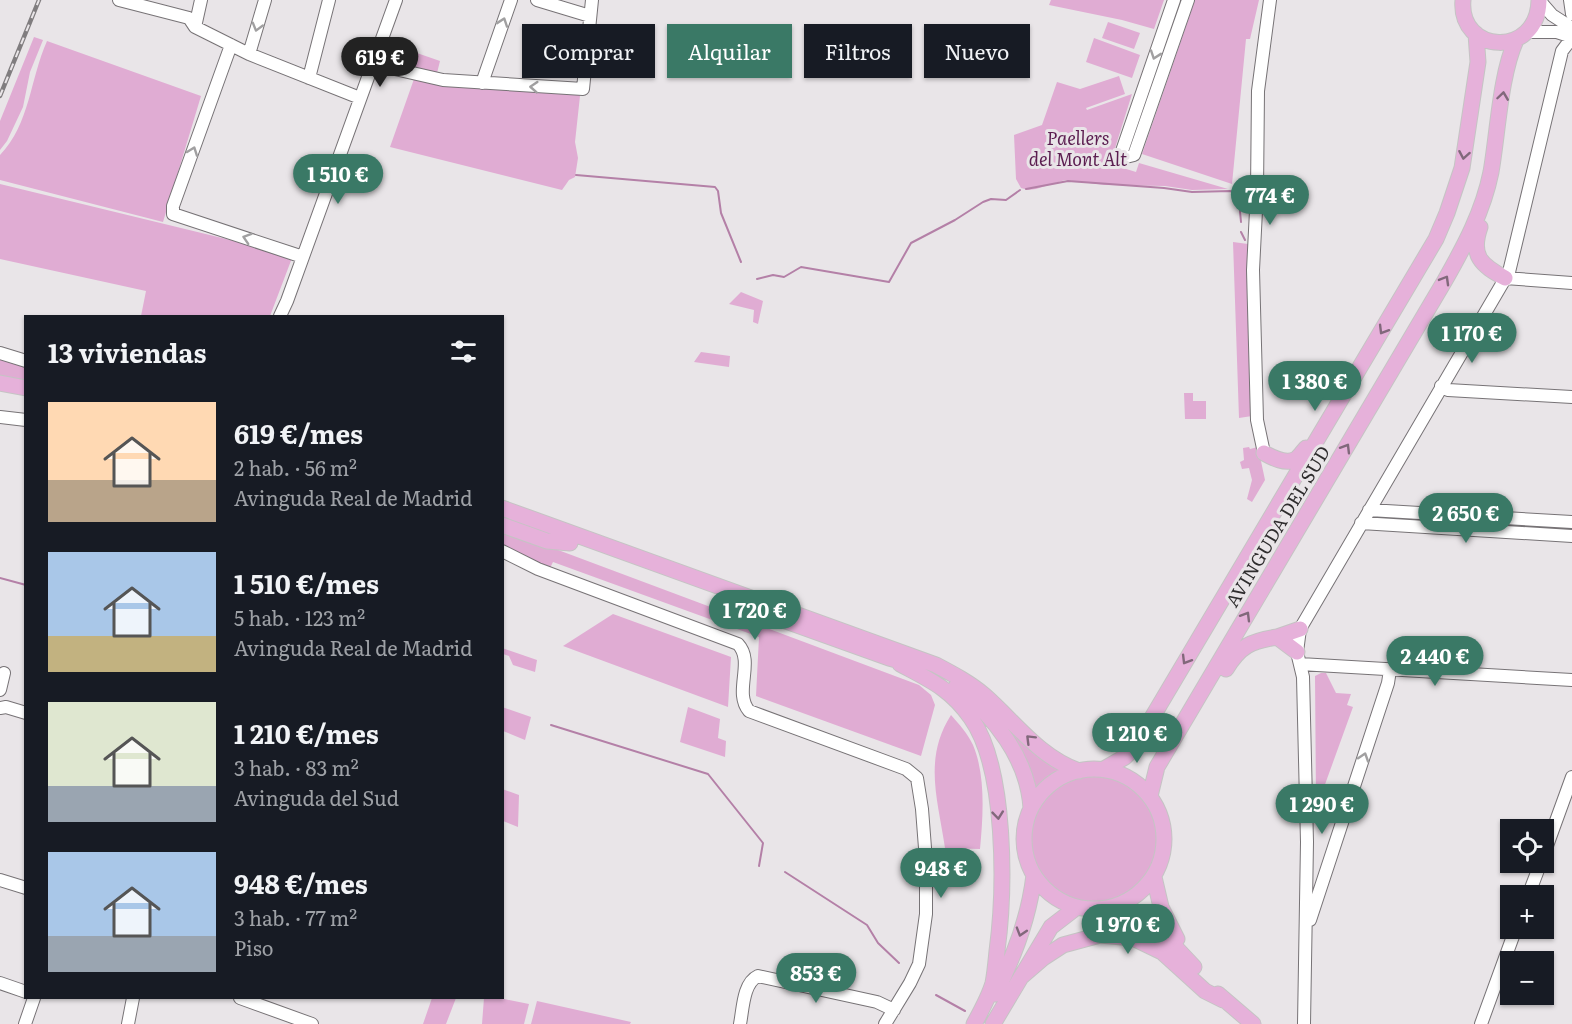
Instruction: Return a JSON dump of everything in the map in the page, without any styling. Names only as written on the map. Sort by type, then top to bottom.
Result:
[{"type":"main road","name":"AVINGUDA DEL SUD","points":[[1150,796],[1157,767],[1444,282],[1475,224],[1485,193],[1498,132],[1507,66],[1522,36],[1535,22],[1539,0]]},
{"type":"main road","points":[[1461,2],[1469,27],[1476,34],[1495,43],[1522,36]]},
{"type":"main road","name":"AVINGUDA DEL SUD","points":[[1104,769],[1125,757],[1134,748],[1421,267],[1447,213],[1465,150],[1478,62],[1476,34]]},
{"type":"main road","points":[[1485,193],[1485,212],[1476,248],[1482,263],[1505,279]]},
{"type":"main road","points":[[0,383],[24,388]]},
{"type":"main road","points":[[1263,453],[1275,459],[1293,460],[1318,439]]},
{"type":"main road","points":[[504,509],[936,665],[983,694],[1043,752],[1079,771]]},
{"type":"main road","points":[[504,520],[940,676],[967,695],[984,711],[1007,741],[1027,779],[1031,808]]},
{"type":"main road","points":[[504,526],[547,541],[570,543]]},
{"type":"main road","points":[[1174,738],[1194,717],[1236,653],[1250,644],[1300,629]]},
{"type":"main road","points":[[1277,637],[1299,658]]},
{"type":"main road","points":[[889,658],[931,679],[960,704],[982,737],[989,758],[994,780],[1000,837],[1001,916],[993,982],[974,1024]]},
{"type":"main road","points":[[1104,769],[1121,774],[1137,783],[1150,796],[1161,815],[1165,836],[1163,857],[1154,877],[1139,894],[1119,905],[1098,909],[1077,908],[1060,901],[1045,890],[1034,876],[1025,854],[1024,830],[1031,808],[1042,792],[1056,780],[1079,771],[1104,769]]},
{"type":"main road","points":[[979,1024],[1013,959],[1032,898],[1034,876]]},
{"type":"main road","points":[[1154,877],[1161,907],[1190,963]]},
{"type":"main road","points":[[1119,905],[1147,917],[1223,1000],[1253,1023]]},
{"type":"main road","points":[[993,1024],[1051,927],[1077,908]]},
{"type":"main road","points":[[1021,977],[1043,958],[1064,945],[1100,935],[1134,938],[1162,952],[1205,991],[1223,1000]]},
{"type":"street","points":[[119,0],[189,18],[195,27],[249,54],[360,98]]},
{"type":"street","points":[[195,27],[201,0]]},
{"type":"street","points":[[249,54],[265,0]]},
{"type":"street","points":[[309,78],[329,0]]},
{"type":"street","points":[[280,315],[396,0]]},
{"type":"street","points":[[482,83],[511,0]]},
{"type":"street","points":[[537,0],[590,16]]},
{"type":"street","points":[[372,66],[433,79],[580,90],[585,87],[592,0]]},
{"type":"street","points":[[1174,0],[1122,151],[1126,157],[1134,155],[1188,0]]},
{"type":"street","points":[[1263,453],[1257,420],[1253,270],[1258,91],[1270,0]]},
{"type":"street","points":[[1539,0],[1552,15],[1572,27]]},
{"type":"street","points":[[1570,0],[1572,14]]},
{"type":"street","points":[[1522,36],[1557,32],[1572,37]]},
{"type":"street","points":[[1304,1024],[1306,871],[1303,677],[1299,658],[1300,629],[1509,272],[1562,51],[1568,43],[1572,42]]},
{"type":"street","points":[[231,45],[173,206],[174,214],[303,257]]},
{"type":"street","points":[[1505,279],[1572,283]]},
{"type":"street","points":[[285,315],[287,301]]},
{"type":"street","points":[[0,353],[24,360]]},
{"type":"street","points":[[1441,386],[1448,390],[1572,397]]},
{"type":"street","points":[[0,417],[24,420]]},
{"type":"street","points":[[1369,510],[1572,522]]},
{"type":"street","points":[[1362,523],[1572,536]]},
{"type":"street","points":[[504,552],[538,569],[732,641],[741,647],[744,656],[743,700],[749,711],[914,774],[918,782],[925,836],[927,886],[924,939],[916,973],[885,1024]]},
{"type":"street","points":[[504,559],[520,566],[538,569]]},
{"type":"street","points":[[1299,658],[1390,670],[1572,680]]},
{"type":"street","points":[[1305,932],[1388,682],[1390,670]]},
{"type":"street","points":[[0,690],[4,674]]},
{"type":"street","points":[[0,708],[6,707],[24,712]]},
{"type":"street","points":[[1554,827],[1572,777]]},
{"type":"street","points":[[1306,871],[1325,875]]},
{"type":"street","points":[[0,880],[24,887]]},
{"type":"street","points":[[1481,1024],[1512,939]]},
{"type":"street","points":[[740,1024],[750,982],[758,976],[877,1002],[894,1010]]},
{"type":"street","points":[[0,983],[24,991]]},
{"type":"street","points":[[25,1024],[34,999]]},
{"type":"street","points":[[129,1024],[133,999]]},
{"type":"street","points":[[243,999],[312,1024]]},
{"type":"green space","points":[[1051,0],[1164,0],[1154,29],[1049,5]]},
{"type":"green space","points":[[1195,0],[1259,0],[1250,39],[1246,39],[1232,184],[1142,154]]},
{"type":"green space","points":[[1108,22],[1140,33],[1134,49],[1102,38]]},
{"type":"green space","points":[[34,37],[43,40],[30,72],[23,107],[7,141],[0,150],[0,121]]},
{"type":"green space","points":[[1094,38],[1140,55],[1132,78],[1086,62]]},
{"type":"green space","points":[[47,41],[201,96],[163,222],[0,180],[0,155],[10,143],[24,115]]},
{"type":"green space","points":[[391,44],[440,61],[437,73],[384,63]]},
{"type":"green space","name":"Paellers del Mont Alt","points":[[1119,76],[1125,94],[1086,108],[1087,110],[1132,94],[1110,164],[1136,172],[1139,163],[1228,189],[1192,190],[1165,186],[1105,185],[1065,180],[1036,189],[1021,188],[1016,179],[1014,135],[1042,125],[1057,82],[1080,89]]},
{"type":"green space","points":[[414,79],[578,93],[580,96],[575,142],[578,158],[575,177],[569,180],[562,190],[390,147]]},
{"type":"green space","points":[[0,184],[288,254],[292,258],[270,315],[141,315],[146,291],[0,259]]},
{"type":"green space","points":[[1233,242],[1248,244],[1252,416],[1239,418]]},
{"type":"green space","points":[[741,292],[763,301],[758,324],[753,322],[754,310],[729,304]]},
{"type":"green space","points":[[701,352],[730,356],[729,367],[694,362]]},
{"type":"green space","points":[[0,357],[24,364],[24,382],[0,377]]},
{"type":"green space","points":[[1184,393],[1193,393],[1193,401],[1206,401],[1206,419],[1185,419]]},
{"type":"green space","points":[[1249,447],[1250,449],[1258,447],[1265,480],[1252,502],[1247,499],[1252,480],[1249,468],[1242,469],[1240,462],[1244,460],[1243,448]]},
{"type":"green space","points":[[504,530],[919,685],[931,695],[935,705],[921,756],[756,696],[759,637],[553,562],[550,568],[504,548]]},
{"type":"green space","points":[[613,614],[731,657],[728,707],[563,646]]},
{"type":"green space","points":[[504,649],[537,660],[535,672],[513,665],[509,656],[504,654]]},
{"type":"green space","points":[[1326,673],[1336,693],[1351,694],[1347,705],[1353,707],[1319,801],[1316,799],[1315,676]]},
{"type":"green space","points":[[978,697],[1059,770],[1048,776],[1035,789]]},
{"type":"green space","points":[[688,707],[720,719],[718,738],[726,741],[725,757],[680,742]]},
{"type":"green space","points":[[504,708],[531,717],[525,740],[504,731]]},
{"type":"green space","points":[[951,715],[971,741],[980,770],[983,810],[980,849],[945,848],[936,796],[935,764],[942,731]]},
{"type":"green space","points":[[1095,774],[1119,779],[1140,793],[1154,814],[1159,838],[1154,862],[1140,883],[1119,897],[1095,902],[1071,897],[1050,883],[1036,862],[1031,838],[1036,814],[1050,793],[1071,779]]},
{"type":"green space","points":[[504,790],[519,795],[518,827],[504,821]]},
{"type":"green space","points":[[432,999],[456,999],[446,1024],[423,1024]]},
{"type":"green space","points":[[484,999],[504,999],[529,1004],[524,1024],[482,1024]]},
{"type":"green space","points":[[537,1001],[631,1022],[630,1024],[531,1024]]},
{"type":"waterway","points":[[576,175],[715,187],[718,191],[721,213],[741,262]]},
{"type":"waterway","points":[[1026,189],[1068,181],[1192,192],[1230,191],[1236,193],[1239,201],[1241,222]]},
{"type":"waterway","points":[[757,279],[773,275],[784,277],[801,267],[889,282],[911,243],[983,202],[991,199],[1006,200],[1020,190]]},
{"type":"waterway","points":[[1241,232],[1245,240]]},
{"type":"waterway","points":[[0,578],[24,584]]},
{"type":"waterway","points":[[551,725],[708,774],[763,843],[759,866]]},
{"type":"waterway","points":[[785,872],[867,925],[878,943],[899,963]]},
{"type":"waterway","points":[[936,995],[965,1011]]},
{"type":"railway","points":[[0,96],[39,0]]}]
